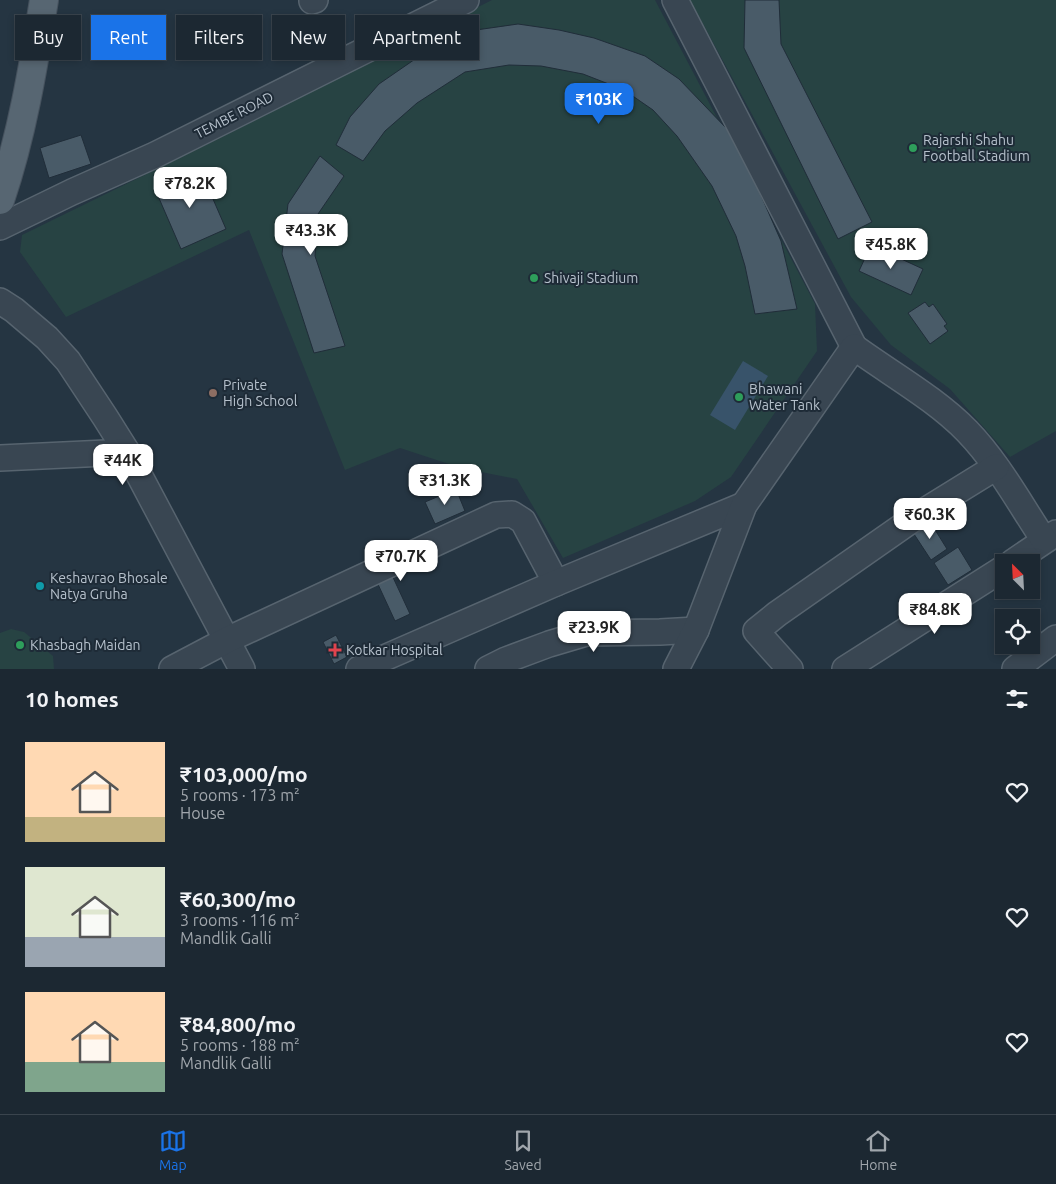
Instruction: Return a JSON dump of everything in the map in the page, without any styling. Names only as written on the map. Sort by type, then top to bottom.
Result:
[{"type":"main road","points":[[0,200],[10,171],[23,115],[35,58],[44,0]]},
{"type":"street","name":"TEMBE ROAD","points":[[0,227],[155,155],[466,0]]},
{"type":"street","points":[[675,0],[854,347],[927,397],[967,431],[1050,536],[1024,554]]},
{"type":"street","points":[[0,301],[34,327],[68,360],[127,452],[242,669]]},
{"type":"street","points":[[676,669],[696,630],[744,504],[854,347]]},
{"type":"street","points":[[0,458],[127,452]]},
{"type":"street","points":[[790,669],[756,631],[777,614],[920,514],[996,467]]},
{"type":"street","points":[[359,669],[744,504]]},
{"type":"street","points":[[172,669],[227,640],[496,515],[512,514],[523,521],[556,583]]},
{"type":"street","points":[[845,669],[995,574]]},
{"type":"street","points":[[488,669],[506,660],[549,644],[586,633],[696,630]]},
{"type":"street","points":[[1015,669],[1056,638]]},
{"type":"green space","name":"Shivaji Stadium","points":[[492,0],[655,0],[815,304],[817,351],[731,477],[695,501],[563,558],[517,479],[461,468],[400,448],[345,470],[249,230],[66,317],[20,252],[22,235],[374,60],[479,60],[479,15],[462,15]]},
{"type":"green space","name":"Rajarshi Shahu Football Stadium","points":[[690,0],[1056,0],[1056,431],[1010,457],[950,389],[891,345],[851,297]]},
{"type":"green space","name":"Khasbagh Maidan","points":[[11,629],[24,632],[53,656],[54,669],[0,669],[0,633]]},
{"type":"water","points":[[743,361],[768,376],[735,430],[710,415]]},
{"type":"building","points":[[745,0],[779,0],[781,44],[872,222],[838,239],[744,48]]},
{"type":"building","points":[[518,24],[559,30],[594,38],[645,56],[679,79],[728,130],[756,184],[781,241],[797,309],[755,314],[745,266],[736,236],[712,186],[677,136],[653,110],[624,90],[583,74],[541,66],[509,65],[465,72],[417,103],[385,131],[363,161],[336,145],[350,117],[379,84],[414,60],[479,60],[479,30]]},
{"type":"building","points":[[81,135],[91,164],[49,178],[40,148]]},
{"type":"building","points":[[320,156],[344,176],[318,214],[315,256],[345,346],[314,353],[282,254],[288,204]]},
{"type":"building","points":[[200,169],[226,229],[181,249],[155,189]]},
{"type":"building","points":[[871,245],[923,269],[911,295],[859,271]]},
{"type":"building","points":[[925,302],[929,307],[933,304],[947,324],[944,326],[948,331],[930,344],[908,313]]},
{"type":"building","points":[[456,489],[465,511],[435,524],[425,502]]},
{"type":"building","points":[[929,520],[947,549],[931,560],[912,531]]},
{"type":"building","points":[[958,547],[972,570],[948,585],[934,563]]},
{"type":"building","points":[[391,573],[410,614],[395,621],[376,580]]},
{"type":"building","points":[[336,635],[347,657],[334,664],[323,642]]},
{"type":"place","name":"Rajarshi Shahu Football Stadium","points":[[913,148]]},
{"type":"place","name":"Shivaji Stadium","points":[[534,278]]},
{"type":"place","name":"Private High School","points":[[213,393]]},
{"type":"place","name":"Bhawani Water Tank","points":[[739,397]]},
{"type":"place","name":"Keshavrao Bhosale Natya Gruha","points":[[40,586]]},
{"type":"place","name":"Khasbagh Maidan","points":[[20,645]]},
{"type":"place","name":"Kotkar Hospital","points":[[335,650]]}]
